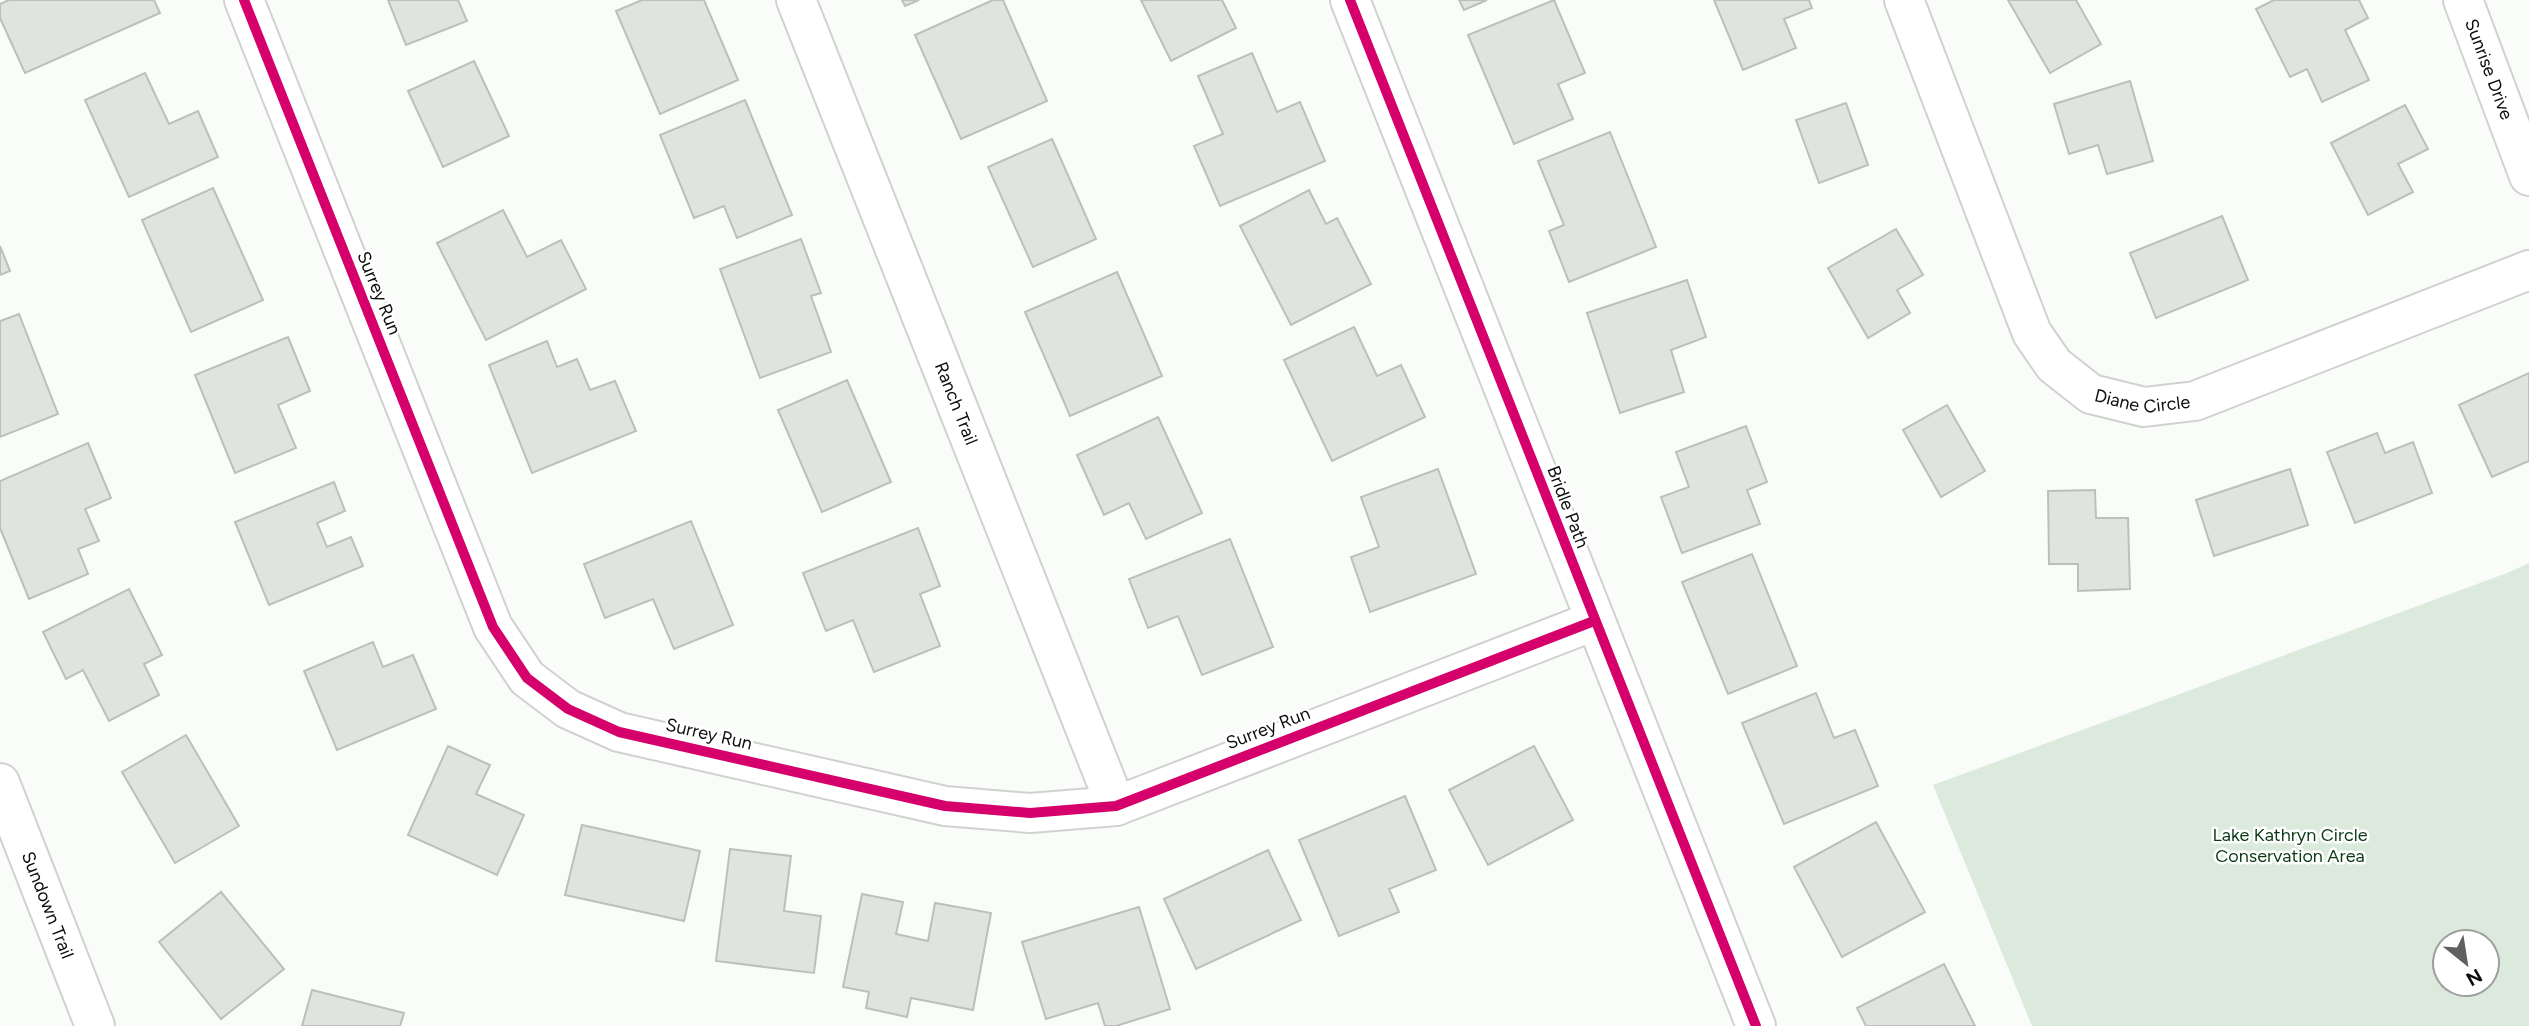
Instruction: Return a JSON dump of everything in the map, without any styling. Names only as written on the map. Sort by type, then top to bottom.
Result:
[{"type":"street","name":"Surrey Run","points":[[244,0],[493,627],[527,678],[568,709],[619,732],[945,806],[1030,813],[1116,806],[1594,621]]},
{"type":"street","name":"Ranch Trail","points":[[796,0],[1116,806]]},
{"type":"street","name":"Bridle Path","points":[[1350,0],[1756,1026]]},
{"type":"street","name":"Diane Circle","points":[[1904,0],[2032,333],[2054,365],[2091,394],[2144,407],[2195,401],[2529,270]]},
{"type":"street","name":"Sunrise Drive","points":[[2463,0],[2529,176]]},
{"type":"street","name":"Sundown Trail","points":[[0,783],[95,1026]]},
{"type":"green space","name":"Lake Kathryn Circle Conservation Area","points":[[2529,563],[2529,1026],[2032,1026],[1933,785]]},
{"type":"building","points":[[9,0],[154,0],[160,13],[25,73],[0,18],[0,4]]},
{"type":"building","points":[[388,0],[458,0],[467,21],[406,45]]},
{"type":"building","points":[[642,0],[704,0],[738,80],[660,114],[616,11]]},
{"type":"building","points":[[902,0],[919,0],[905,6]]},
{"type":"building","points":[[993,0],[1003,0],[1047,101],[961,139],[915,35]]},
{"type":"building","points":[[1141,0],[1222,0],[1236,28],[1171,61]]},
{"type":"building","points":[[1459,0],[1487,0],[1464,10]]},
{"type":"building","points":[[1554,0],[1585,73],[1558,84],[1573,119],[1514,144],[1468,35]]},
{"type":"building","points":[[1714,0],[1809,0],[1812,8],[1784,19],[1796,48],[1743,70]]},
{"type":"building","points":[[2008,0],[2076,0],[2101,44],[2050,73]]},
{"type":"building","points":[[2274,0],[2359,0],[2368,18],[2345,30],[2369,80],[2322,102],[2307,69],[2290,77],[2256,9]]},
{"type":"building","points":[[1252,53],[1277,112],[1300,102],[1325,161],[1220,206],[1194,146],[1223,134],[1198,76]]},
{"type":"building","points":[[474,61],[509,136],[443,167],[408,91]]},
{"type":"building","points":[[145,73],[169,124],[198,111],[218,157],[129,197],[85,100]]},
{"type":"building","points":[[2130,81],[2153,161],[2107,174],[2098,145],[2069,154],[2054,104]]},
{"type":"building","points":[[745,100],[792,215],[737,238],[724,206],[694,218],[660,135]]},
{"type":"building","points":[[1846,103],[1868,165],[1819,183],[1796,120]]},
{"type":"building","points":[[2405,105],[2428,149],[2398,164],[2413,192],[2368,215],[2331,143]]},
{"type":"building","points":[[1610,132],[1656,247],[1569,282],[1549,231],[1564,225],[1538,161]]},
{"type":"building","points":[[1052,139],[1096,239],[1033,267],[988,167]]},
{"type":"building","points":[[213,188],[263,300],[191,332],[142,220]]},
{"type":"building","points":[[1309,190],[1326,224],[1337,218],[1371,284],[1291,325],[1240,226]]},
{"type":"building","points":[[503,210],[527,257],[561,240],[586,289],[486,340],[437,243]]},
{"type":"building","points":[[2222,216],[2248,280],[2156,318],[2130,253]]},
{"type":"building","points":[[1896,229],[1923,275],[1897,290],[1910,313],[1868,338],[1828,268]]},
{"type":"building","points":[[801,239],[821,293],[811,296],[831,352],[760,378],[720,269]]},
{"type":"building","points":[[0,246],[10,271],[0,275]]},
{"type":"building","points":[[1117,272],[1162,376],[1070,416],[1025,312]]},
{"type":"building","points":[[1687,280],[1706,337],[1671,350],[1684,392],[1620,413],[1587,313]]},
{"type":"building","points":[[19,314],[58,414],[0,437],[0,321]]},
{"type":"building","points":[[1354,327],[1377,376],[1401,365],[1425,417],[1332,461],[1284,360]]},
{"type":"building","points":[[288,337],[310,391],[278,405],[296,448],[235,473],[195,375]]},
{"type":"building","points":[[547,341],[557,367],[577,359],[590,390],[615,381],[636,431],[532,473],[489,365]]},
{"type":"building","points":[[2529,373],[2529,461],[2492,477],[2459,405]]},
{"type":"building","points":[[847,380],[891,482],[822,512],[778,410]]},
{"type":"building","points":[[1947,405],[1985,471],[1941,497],[1903,430]]},
{"type":"building","points":[[1158,417],[1202,513],[1146,539],[1129,503],[1104,515],[1077,455]]},
{"type":"building","points":[[1746,426],[1767,482],[1747,490],[1760,524],[1682,553],[1661,497],[1689,487],[1676,452]]},
{"type":"building","points":[[2377,433],[2385,453],[2413,442],[2432,493],[2355,523],[2327,452]]},
{"type":"building","points":[[88,443],[111,498],[85,509],[99,541],[78,549],[88,574],[29,599],[0,528],[0,481]]},
{"type":"building","points":[[1438,469],[1476,574],[1370,612],[1351,557],[1379,547],[1361,497]]},
{"type":"building","points":[[2290,469],[2308,525],[2214,556],[2196,500]]},
{"type":"building","points":[[334,482],[345,511],[317,523],[327,547],[351,537],[363,566],[269,605],[235,522]]},
{"type":"building","points":[[2095,490],[2096,518],[2128,518],[2130,589],[2078,591],[2078,564],[2049,564],[2048,491]]},
{"type":"building","points":[[691,521],[733,625],[674,649],[653,599],[605,618],[584,564]]},
{"type":"building","points":[[918,528],[940,586],[920,594],[940,646],[874,672],[853,620],[826,631],[803,573]]},
{"type":"building","points":[[1230,539],[1273,647],[1202,675],[1178,616],[1148,628],[1129,579]]},
{"type":"building","points":[[1752,554],[1797,666],[1728,694],[1682,582]]},
{"type":"building","points":[[129,589],[162,655],[144,664],[159,695],[109,721],[83,670],[66,679],[43,632]]},
{"type":"building","points":[[373,642],[383,667],[413,655],[436,709],[337,750],[304,671]]},
{"type":"building","points":[[1816,693],[1834,738],[1855,730],[1878,786],[1784,824],[1742,723]]},
{"type":"building","points":[[186,735],[239,826],[175,863],[122,772]]},
{"type":"building","points":[[448,746],[490,765],[476,794],[524,815],[497,875],[408,835]]},
{"type":"building","points":[[1534,746],[1573,820],[1488,865],[1449,790]]},
{"type":"building","points":[[1405,796],[1436,870],[1389,889],[1399,912],[1339,936],[1299,840]]},
{"type":"building","points":[[1876,822],[1925,912],[1842,957],[1794,867]]},
{"type":"building","points":[[582,825],[700,851],[684,921],[565,895]]},
{"type":"building","points":[[730,849],[791,856],[784,911],[821,916],[814,973],[716,961]]},
{"type":"building","points":[[1268,850],[1301,920],[1196,969],[1164,899]]},
{"type":"building","points":[[221,892],[284,969],[221,1019],[159,942]]},
{"type":"building","points":[[862,894],[903,902],[896,934],[928,941],[935,903],[991,913],[973,1010],[911,998],[907,1017],[866,1008],[869,992],[843,987]]},
{"type":"building","points":[[1139,907],[1170,1009],[1116,1026],[1105,1026],[1098,1003],[1046,1019],[1022,942]]},
{"type":"building","points":[[1944,964],[1975,1026],[1866,1026],[1857,1008]]},
{"type":"building","points":[[312,990],[404,1013],[400,1026],[302,1026]]},
{"type":"cycle path","points":[[244,0],[493,627],[527,678],[568,709],[619,732],[945,806],[1030,813],[1116,806],[1594,621]]},
{"type":"cycle path","points":[[1350,0],[1756,1026]]}]
